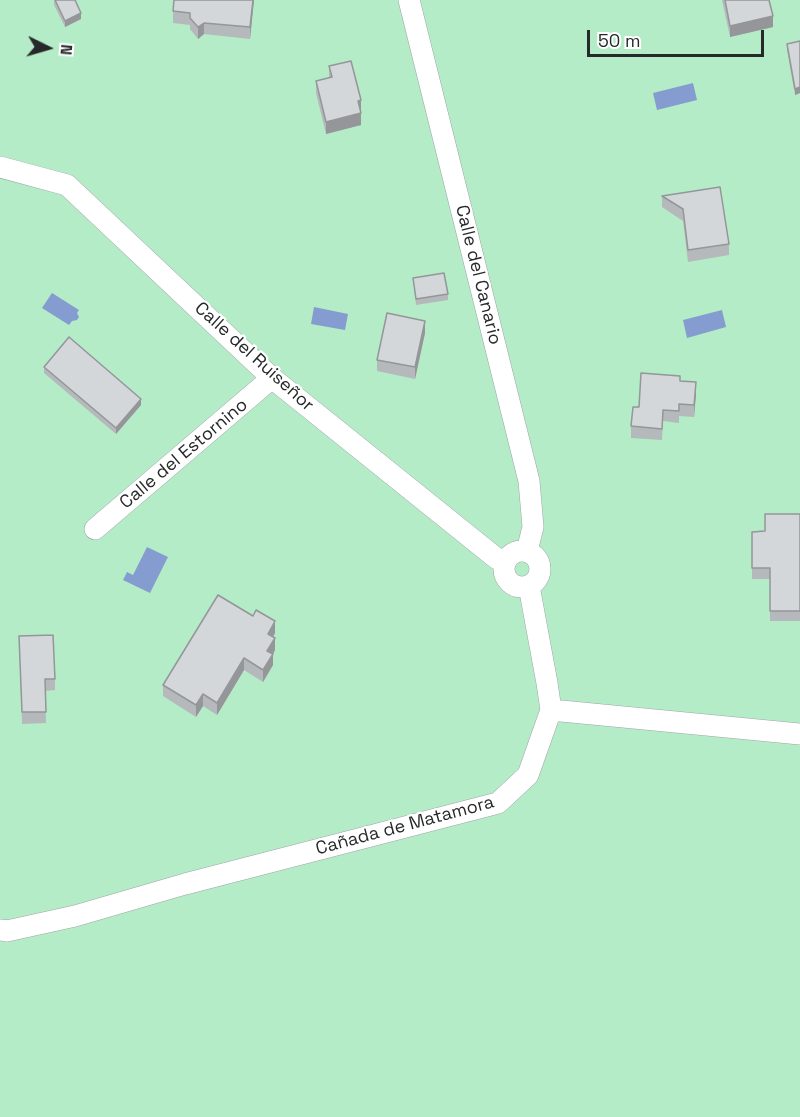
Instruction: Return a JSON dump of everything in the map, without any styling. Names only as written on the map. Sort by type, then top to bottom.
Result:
[{"type":"street","name":"Calle del Canario","points":[[409,0],[530,482],[533,527],[526,551]]},
{"type":"street","name":"Calle del Ruiseñor","points":[[0,167],[67,185],[272,378],[495,558],[504,562]]},
{"type":"street","name":"Calle del Estornino","points":[[95,529],[272,378]]},
{"type":"street","points":[[518,551],[526,551],[538,560],[539,576],[529,586],[520,588],[512,585],[506,579],[503,570],[504,562],[518,551]]},
{"type":"street","points":[[529,586],[551,710],[800,734]]},
{"type":"street","name":"Cañada de Matamora","points":[[0,930],[7,931],[75,916],[185,884],[498,803],[528,775],[551,710]]},
{"type":"green space","points":[[0,0],[800,0],[800,1117],[0,1117]]},
{"type":"water","points":[[693,83],[697,100],[657,110],[653,93]]},
{"type":"water","points":[[52,293],[79,310],[77,320],[72,321],[69,325],[42,308]]},
{"type":"water","points":[[314,307],[348,314],[345,330],[311,324]]},
{"type":"water","points":[[722,310],[726,327],[687,338],[683,320]]},
{"type":"water","points":[[147,547],[168,557],[150,593],[123,580],[127,572],[133,575]]},
{"type":"building","points":[[55,0],[75,0],[81,13],[65,21]]},
{"type":"building","points":[[174,0],[253,0],[250,27],[204,23],[198,27],[190,18],[190,13],[173,11]]},
{"type":"building","points":[[725,0],[769,0],[773,16],[730,26]]},
{"type":"building","points":[[800,41],[800,87],[795,89],[787,44]]},
{"type":"building","points":[[351,61],[361,100],[358,101],[361,113],[326,122],[316,81],[332,77],[329,66]]},
{"type":"building","points":[[720,187],[729,244],[688,250],[683,209],[662,196]]},
{"type":"building","points":[[444,273],[448,294],[416,299],[413,278]]},
{"type":"building","points":[[387,313],[425,321],[415,367],[377,360]]},
{"type":"building","points":[[69,337],[141,399],[116,428],[44,367]]},
{"type":"building","points":[[641,373],[680,376],[680,381],[696,382],[694,405],[679,404],[679,411],[663,410],[662,429],[631,426],[633,407],[639,407]]},
{"type":"building","points":[[765,514],[800,514],[800,611],[770,611],[770,568],[752,568],[752,532],[765,531]]},
{"type":"building","points":[[218,595],[253,616],[256,610],[275,621],[268,634],[275,638],[267,651],[273,654],[263,670],[244,658],[217,703],[203,694],[196,705],[163,685]]},
{"type":"building","points":[[53,635],[55,679],[45,679],[46,712],[22,712],[19,636]]}]
